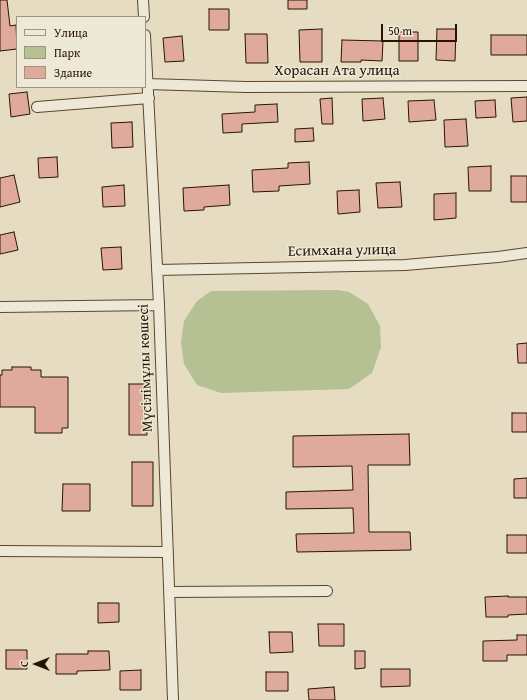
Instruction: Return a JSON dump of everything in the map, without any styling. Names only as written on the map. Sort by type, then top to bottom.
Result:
[{"type":"street","points":[[143,0],[144,16]]},
{"type":"street","name":"Мүсілімұлы көшесі","points":[[146,60],[157,270],[173,700]]},
{"type":"street","name":"Хорасан Ата улица","points":[[147,84],[246,87],[527,86]]},
{"type":"street","points":[[38,107],[148,98]]},
{"type":"street","name":"Есимхана улица","points":[[157,270],[405,265],[527,253]]},
{"type":"street","points":[[0,307],[158,305]]},
{"type":"street","points":[[0,551],[168,552]]},
{"type":"street","points":[[170,592],[327,591]]},
{"type":"green space","points":[[338,290],[349,292],[368,304],[380,326],[381,347],[372,373],[349,389],[221,393],[197,385],[184,364],[181,343],[184,321],[197,301],[211,291]]},
{"type":"building","points":[[0,0],[7,0],[10,26],[16,25],[16,49],[0,51]]},
{"type":"building","points":[[288,0],[307,0],[307,9],[288,9]]},
{"type":"building","points":[[209,9],[229,9],[229,30],[209,30]]},
{"type":"building","points":[[322,29],[322,62],[300,62],[299,30]]},
{"type":"building","points":[[437,29],[456,29],[455,61],[436,60]]},
{"type":"building","points":[[399,32],[418,32],[418,61],[399,61]]},
{"type":"building","points":[[245,34],[267,34],[268,63],[246,63]]},
{"type":"building","points":[[491,35],[527,35],[527,55],[491,55]]},
{"type":"building","points":[[182,36],[184,61],[165,62],[163,38]]},
{"type":"building","points":[[342,40],[383,41],[382,61],[361,60],[361,62],[341,62]]},
{"type":"building","points":[[27,92],[30,114],[11,117],[9,94]]},
{"type":"building","points":[[527,97],[527,121],[513,122],[511,98]]},
{"type":"building","points":[[332,98],[333,124],[322,124],[320,99]]},
{"type":"building","points":[[383,98],[385,119],[363,121],[362,99]]},
{"type":"building","points":[[434,100],[436,120],[409,122],[408,101]]},
{"type":"building","points":[[495,100],[496,117],[476,118],[475,101]]},
{"type":"building","points":[[277,104],[278,122],[242,124],[242,132],[223,133],[222,114],[255,112],[255,105]]},
{"type":"building","points":[[466,119],[468,146],[445,147],[444,120]]},
{"type":"building","points":[[132,122],[133,147],[112,148],[111,123]]},
{"type":"building","points":[[313,128],[314,141],[295,142],[295,129]]},
{"type":"building","points":[[57,157],[58,177],[39,178],[38,158]]},
{"type":"building","points":[[309,162],[310,184],[279,186],[279,191],[253,192],[252,170],[288,168],[288,163]]},
{"type":"building","points":[[491,166],[491,191],[469,191],[468,167]]},
{"type":"building","points":[[14,175],[20,202],[0,207],[0,178]]},
{"type":"building","points":[[511,176],[527,176],[527,202],[511,202]]},
{"type":"building","points":[[400,182],[402,207],[378,208],[376,183]]},
{"type":"building","points":[[124,185],[125,206],[103,207],[102,187]]},
{"type":"building","points":[[229,185],[230,205],[204,207],[204,210],[184,211],[183,188]]},
{"type":"building","points":[[359,190],[360,212],[338,214],[337,191]]},
{"type":"building","points":[[456,193],[456,218],[434,220],[434,194]]},
{"type":"building","points":[[14,232],[18,250],[0,254],[0,235]]},
{"type":"building","points":[[121,247],[122,269],[103,270],[101,248]]},
{"type":"building","points":[[527,343],[527,363],[518,363],[517,344]]},
{"type":"building","points":[[12,367],[31,367],[31,370],[41,370],[41,377],[68,377],[68,428],[62,428],[62,433],[35,433],[35,407],[0,407],[0,375],[2,375],[2,370],[12,370]]},
{"type":"building","points":[[129,384],[146,384],[147,435],[129,435]]},
{"type":"building","points":[[512,413],[527,413],[527,432],[512,432]]},
{"type":"building","points":[[409,434],[410,465],[368,465],[369,532],[410,532],[411,550],[297,552],[296,534],[354,533],[353,508],[286,509],[286,492],[353,490],[352,466],[293,467],[293,436]]},
{"type":"building","points":[[132,462],[153,462],[153,506],[132,506]]},
{"type":"building","points":[[527,478],[527,498],[514,498],[514,479]]},
{"type":"building","points":[[63,484],[90,484],[90,511],[62,511]]},
{"type":"building","points":[[507,535],[527,535],[527,553],[507,553]]},
{"type":"building","points":[[485,597],[527,597],[527,614],[508,615],[508,617],[486,617]]},
{"type":"building","points":[[98,603],[119,603],[119,622],[98,623]]},
{"type":"building","points":[[318,624],[344,624],[344,646],[319,646]]},
{"type":"building","points":[[269,632],[292,632],[293,652],[270,653]]},
{"type":"building","points":[[517,635],[527,635],[527,655],[507,655],[507,661],[483,661],[483,641],[517,640]]},
{"type":"building","points":[[6,650],[27,650],[27,669],[6,669]]},
{"type":"building","points":[[88,651],[109,651],[110,670],[77,671],[77,674],[56,674],[56,654],[88,654]]},
{"type":"building","points":[[355,651],[365,651],[365,668],[355,669]]},
{"type":"building","points":[[381,669],[410,669],[410,686],[381,687]]},
{"type":"building","points":[[141,670],[141,690],[120,690],[120,671]]},
{"type":"building","points":[[266,672],[288,672],[288,691],[266,691]]},
{"type":"building","points":[[334,687],[335,700],[309,700],[308,689]]}]
